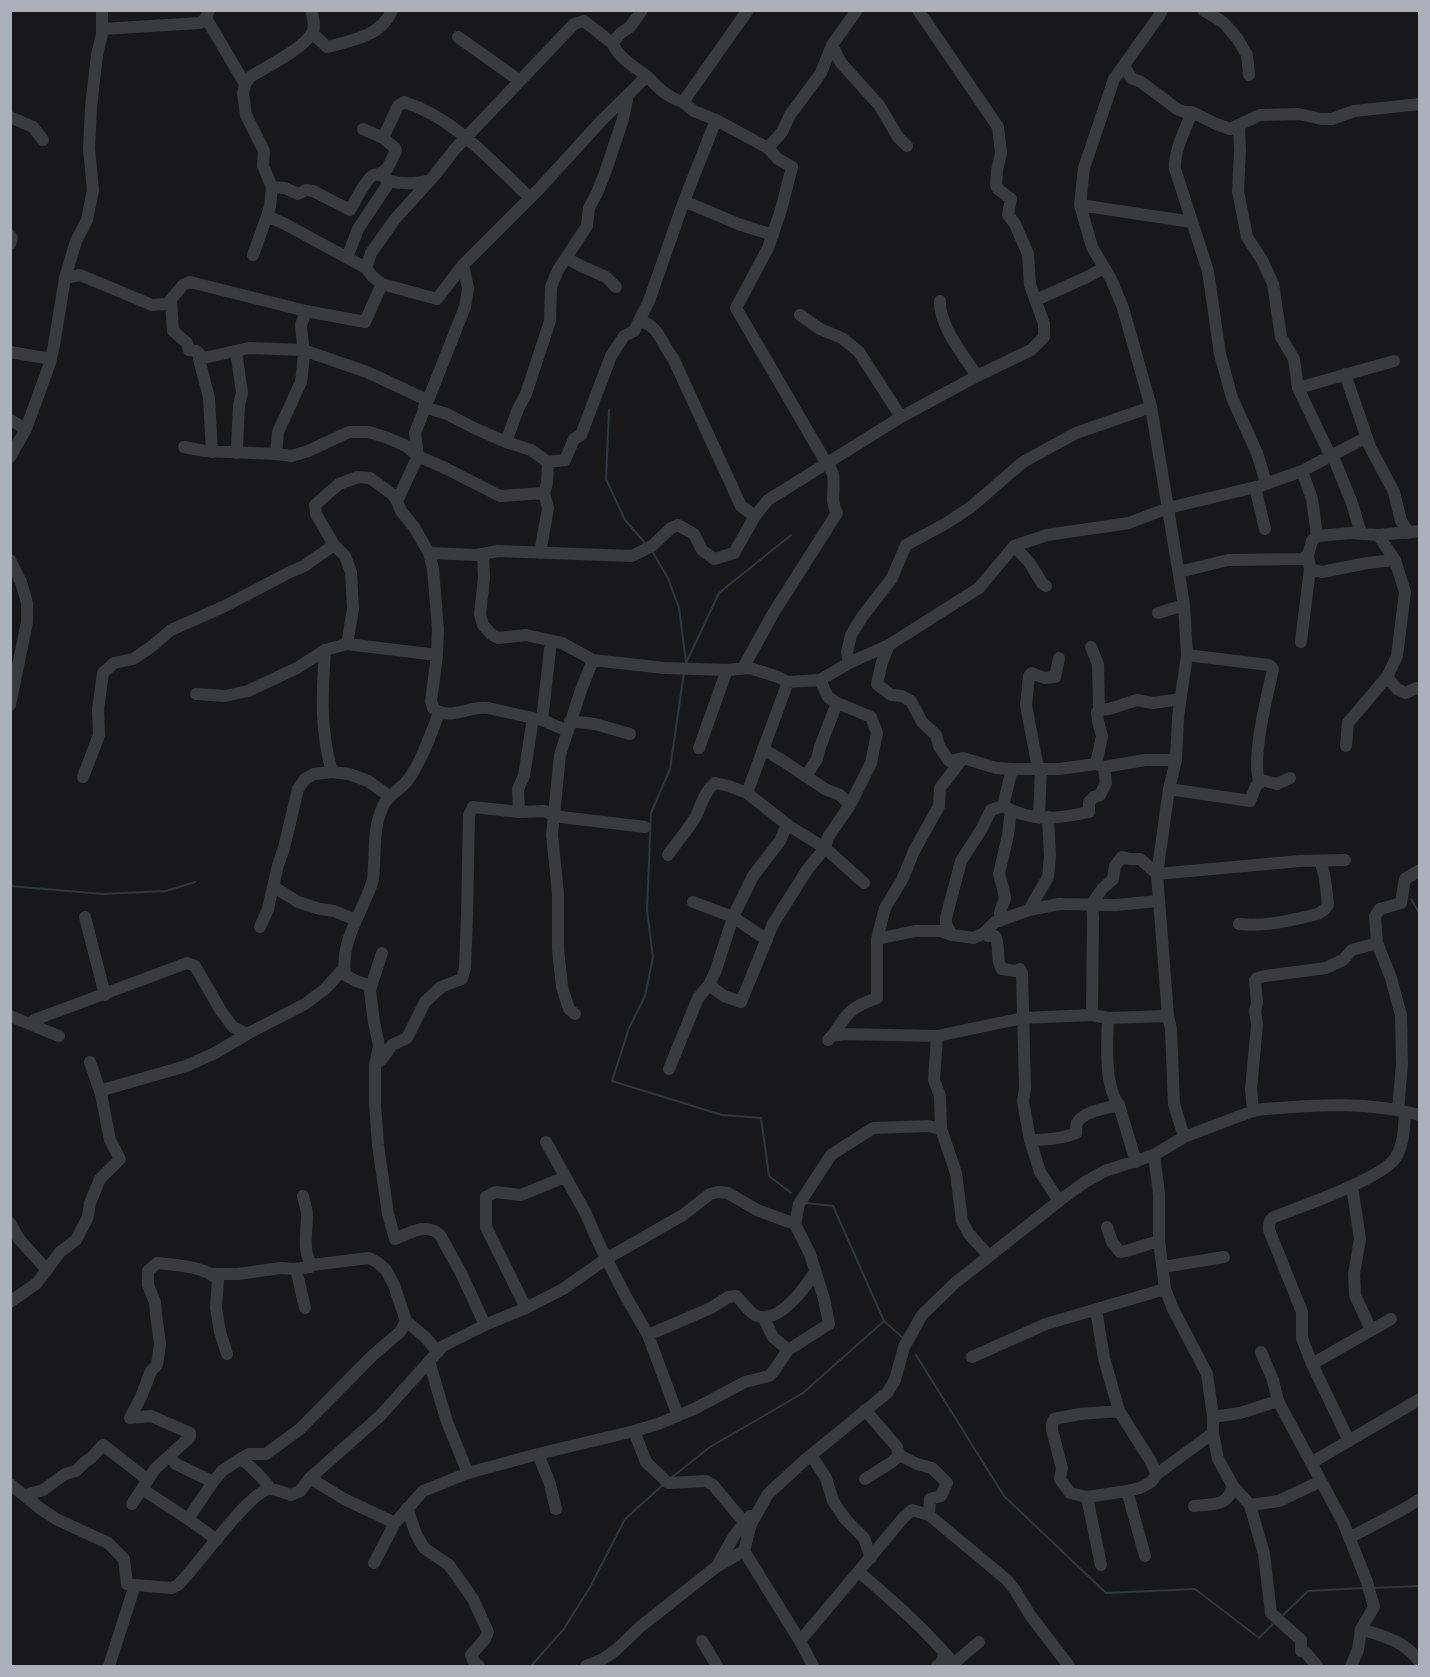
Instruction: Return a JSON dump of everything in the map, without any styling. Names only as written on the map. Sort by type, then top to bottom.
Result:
[{"type":"street","points":[[10,458],[26,429],[51,359],[65,278],[76,241],[87,220],[93,190],[89,149],[91,107],[102,29],[102,10]]},
{"type":"street","points":[[253,255],[270,207],[272,187],[263,166],[264,151],[246,115],[243,93],[245,84],[250,77],[297,48],[312,33],[314,24],[311,10]]},
{"type":"street","points":[[312,33],[327,47],[347,42],[374,32],[389,18],[392,10]]},
{"type":"street","points":[[612,43],[630,27],[642,10]]},
{"type":"street","points":[[683,102],[748,10]]},
{"type":"street","points":[[768,148],[782,132],[790,115],[821,73],[832,45],[857,10]]},
{"type":"street","points":[[429,553],[483,555],[498,551],[632,556],[652,546],[671,528],[678,525],[694,534],[702,550],[714,559],[734,553],[755,516],[768,500],[901,417],[1031,350],[1044,337],[1044,324],[1030,285],[1028,254],[1015,224],[1008,215],[1011,199],[996,185],[1001,153],[998,127],[918,10]]},
{"type":"street","points":[[1161,10],[1114,79],[1084,168],[1080,206],[1092,247],[1111,279],[1123,308],[1151,407],[1184,605],[1186,655],[1178,717],[1176,760],[1169,789],[1157,874],[1168,1016],[1171,1029],[1174,1104],[1184,1137]]},
{"type":"street","points":[[1203,10],[1222,22],[1237,38],[1247,55],[1249,75]]},
{"type":"street","points":[[102,29],[200,23],[207,14],[245,84]]},
{"type":"street","points":[[366,268],[371,253],[395,219],[455,149],[574,24],[584,21],[612,43],[615,51],[660,90],[675,100],[683,102],[694,111],[768,148],[778,159],[792,167],[768,248],[736,308],[832,469],[835,481],[832,496],[837,513],[774,612],[742,668]]},
{"type":"street","points":[[458,37],[520,81]]},
{"type":"street","points":[[832,45],[841,63],[879,105],[898,137],[907,146]]},
{"type":"street","points":[[1124,65],[1131,78],[1141,82],[1177,109],[1192,112],[1230,129],[1260,115],[1299,114],[1332,119],[1354,111],[1419,105]]},
{"type":"street","points":[[267,216],[366,268],[382,284],[437,299],[464,265],[646,76]]},
{"type":"street","points":[[506,442],[535,370],[550,321],[551,287],[558,270],[587,226],[589,208],[597,193],[623,119],[628,94]]},
{"type":"street","points":[[383,138],[398,106],[404,102],[438,117],[466,138],[530,198]]},
{"type":"street","points":[[1192,112],[1174,160],[1175,170],[1208,271],[1220,354],[1232,399],[1257,453],[1265,529]]},
{"type":"street","points":[[10,117],[33,127],[43,140]]},
{"type":"street","points":[[199,359],[249,348],[303,350],[367,372],[476,429],[531,450],[548,462],[565,460],[574,439],[581,435],[611,356],[624,336],[634,331],[649,301],[684,201],[716,120]]},
{"type":"street","points":[[1239,126],[1238,191],[1247,237],[1262,260],[1273,284],[1281,337],[1294,359],[1298,388],[1352,503],[1361,534]]},
{"type":"street","points":[[272,187],[285,188],[298,194],[306,190],[313,191],[350,210],[369,178],[387,169],[396,151],[393,144],[363,129]]},
{"type":"street","points":[[379,174],[390,181],[408,184],[429,181]]},
{"type":"street","points":[[346,258],[358,229],[390,181]]},
{"type":"street","points":[[684,201],[738,224],[773,235]]},
{"type":"street","points":[[1080,206],[1192,222]]},
{"type":"street","points":[[10,235],[12,238],[10,244]]},
{"type":"street","points":[[566,258],[606,277],[616,287]]},
{"type":"street","points":[[397,501],[418,456],[415,433],[465,307],[468,288],[464,265]]},
{"type":"street","points":[[1036,300],[1104,268]]},
{"type":"street","points":[[65,278],[80,275],[152,305],[167,304],[183,285],[190,282],[306,311],[365,322],[382,284]]},
{"type":"street","points":[[171,301],[173,330],[187,344],[189,350],[199,352],[209,398],[212,452]]},
{"type":"street","points":[[940,302],[948,330],[977,376]]},
{"type":"street","points":[[276,454],[279,432],[300,382],[303,350],[301,325],[306,311]]},
{"type":"street","points":[[800,315],[820,329],[842,338],[859,352],[901,417]]},
{"type":"street","points":[[641,318],[643,322],[652,325],[673,358],[741,506],[755,516]]},
{"type":"street","points":[[236,351],[242,393],[236,453]]},
{"type":"street","points":[[10,352],[51,359]]},
{"type":"street","points":[[1298,388],[1394,361]]},
{"type":"street","points":[[1301,642],[1310,569],[1308,555],[1312,541],[1317,536],[1351,533],[1378,535],[1408,533],[1401,521],[1394,492],[1370,447],[1345,374]]},
{"type":"street","points":[[849,663],[847,652],[851,635],[892,578],[906,545],[971,507],[1023,462],[1076,433],[1151,407]]},
{"type":"street","points":[[10,420],[26,429]]},
{"type":"street","points":[[184,447],[212,452],[292,456],[349,432],[369,432],[406,446],[418,456],[500,496],[544,493]]},
{"type":"street","points":[[483,555],[484,578],[480,614],[483,626],[490,634],[498,638],[526,635],[562,643],[593,660],[652,667],[728,670],[750,668],[788,682],[820,680],[849,663],[889,645],[980,588],[1014,546],[1047,535],[1129,523],[1168,508],[1261,485],[1302,471],[1367,439]]},
{"type":"street","points":[[540,553],[548,508],[544,493],[548,462]]},
{"type":"street","points":[[1302,471],[1312,499],[1317,536]]},
{"type":"street","points":[[347,644],[353,609],[351,572],[345,556],[334,545],[316,514],[315,505],[339,484],[358,477],[370,478],[392,494],[429,553],[433,569],[437,613],[437,655],[431,701],[433,708],[439,713],[453,714],[482,707],[569,726],[595,724],[630,734]]},
{"type":"street","points":[[1346,746],[1348,723],[1387,677],[1397,656],[1405,592],[1395,560],[1378,535]]},
{"type":"street","points":[[83,777],[99,735],[98,709],[103,673],[114,663],[133,659],[171,630],[304,566],[334,545]]},
{"type":"street","points":[[1014,546],[1029,561],[1042,584],[1046,586]]},
{"type":"street","points":[[1179,572],[1228,560],[1302,559],[1308,555]]},
{"type":"street","points":[[10,560],[16,581],[27,603],[27,622],[11,704]]},
{"type":"street","points":[[1310,569],[1322,572],[1395,560]]},
{"type":"street","points":[[1158,613],[1184,605]]},
{"type":"street","points":[[519,812],[519,789],[537,719],[551,641]]},
{"type":"street","points":[[196,694],[225,696],[248,691],[297,668],[325,650],[347,644],[437,655]]},
{"type":"street","points":[[889,645],[877,684],[891,694],[911,701],[922,722],[936,735],[943,755],[949,761],[963,758],[996,768],[1059,769],[1145,760],[1176,760]]},
{"type":"street","points":[[952,934],[946,924],[946,918],[961,861],[991,810],[1007,808],[1034,818],[1069,816],[1089,812],[1089,802],[1100,795],[1106,783],[1100,766],[1102,736],[1097,712],[1099,710],[1098,664],[1091,647]]},
{"type":"street","points":[[325,650],[322,712],[326,750],[332,772]]},
{"type":"street","points":[[1186,655],[1269,665],[1273,669],[1260,730],[1257,772],[1260,783]]},
{"type":"street","points":[[1029,910],[1048,877],[1050,856],[1043,817],[1039,769],[1026,705],[1029,676],[1032,674],[1044,678],[1055,677],[1059,658]]},
{"type":"street","points":[[575,1014],[569,1009],[562,987],[558,949],[558,893],[552,836],[553,816],[560,755],[593,660]]},
{"type":"street","points":[[699,748],[728,670]]},
{"type":"street","points":[[1387,677],[1397,689],[1406,693],[1419,688]]},
{"type":"street","points":[[709,985],[724,996],[741,1002],[773,924],[807,870],[825,848],[828,837],[850,806],[871,763],[877,733],[871,717],[837,703],[828,696],[820,680]]},
{"type":"street","points":[[747,793],[788,682]]},
{"type":"street","points":[[1099,710],[1137,700],[1153,703],[1180,699]]},
{"type":"street","points":[[806,776],[818,759],[820,747],[837,703]]},
{"type":"street","points":[[371,986],[345,975],[346,946],[372,879],[375,836],[384,802],[404,784],[416,769],[439,713]]},
{"type":"street","points":[[763,749],[825,789],[840,795],[850,806]]},
{"type":"street","points":[[963,758],[940,788],[939,806],[914,851],[902,880],[885,908],[877,939],[877,998],[851,1009],[830,1038],[843,1034],[937,1036],[1023,1018],[1092,1015],[1108,1018],[1168,1016]]},
{"type":"street","points":[[1000,921],[1000,912],[1005,898],[999,874],[1008,835],[1007,808],[1012,769]]},
{"type":"street","points":[[260,927],[268,909],[298,789],[305,779],[314,774],[332,772],[349,774],[368,781],[389,796]]},
{"type":"street","points":[[1169,789],[1250,801],[1256,786],[1262,780],[1276,784],[1290,778]]},
{"type":"street","points":[[668,855],[696,816],[709,788],[715,783],[747,793],[789,826],[825,848],[864,883]]},
{"type":"street","points":[[375,1065],[392,1045],[408,1038],[425,1002],[441,987],[462,979],[465,968],[470,815],[473,807],[519,812],[545,811],[553,816],[645,827]]},
{"type":"street","points":[[669,1069],[698,998],[709,985],[716,970],[733,917],[753,876],[789,826]]},
{"type":"street","points":[[1092,1015],[1092,904],[1102,889],[1113,879],[1115,866],[1122,857],[1140,859],[1157,874],[1300,861],[1345,860]]},
{"type":"street","points":[[1239,924],[1273,925],[1318,914],[1324,910],[1328,905],[1324,870],[1320,861]]},
{"type":"street","points":[[1349,1441],[1302,1338],[1302,1312],[1269,1230],[1269,1224],[1274,1217],[1352,1186],[1387,1167],[1396,1159],[1402,1145],[1401,1015],[1377,943],[1375,916],[1380,909],[1401,903],[1405,879],[1419,870]]},
{"type":"street","points":[[274,887],[298,902],[334,911],[356,920]]},
{"type":"street","points":[[877,939],[915,931],[941,931],[974,938],[984,933],[995,922],[1029,910],[1059,904],[1158,901]]},
{"type":"street","points":[[693,902],[733,917],[767,940]]},
{"type":"street","points":[[85,917],[105,995]]},
{"type":"street","points":[[984,933],[988,936],[995,936],[998,942],[999,965],[1002,969],[1016,971],[1020,969],[1022,973],[1025,1088],[1023,1101],[1030,1140],[1040,1172],[1059,1201]]},
{"type":"street","points":[[1253,1111],[1251,1089],[1257,1025],[1255,980],[1265,976],[1326,968],[1343,960],[1352,950],[1377,943]]},
{"type":"street","points":[[382,953],[370,990],[379,1046],[375,1065],[375,1104],[378,1145],[388,1214],[395,1239],[414,1230],[435,1230],[440,1235],[485,1325]]},
{"type":"street","points":[[34,1020],[187,963],[195,966],[233,1027],[247,1034]]},
{"type":"street","points":[[101,1094],[106,1089],[186,1066],[215,1053],[305,1004],[325,989],[344,968]]},
{"type":"street","points":[[10,1016],[59,1036]]},
{"type":"street","points":[[1108,1018],[1107,1060],[1112,1090],[1115,1101],[1119,1105],[1136,1162]]},
{"type":"street","points":[[937,1036],[934,1080],[940,1096],[941,1129],[956,1173],[962,1221],[969,1234],[989,1256]]},
{"type":"street","points":[[10,1302],[38,1282],[60,1252],[76,1240],[88,1217],[90,1203],[100,1179],[120,1159],[110,1140],[101,1094],[90,1062]]},
{"type":"street","points":[[585,1666],[603,1659],[616,1650],[640,1627],[717,1567],[744,1551],[751,1524],[768,1494],[811,1455],[887,1393],[895,1380],[904,1347],[922,1315],[955,1283],[1085,1182],[1105,1171],[1154,1155],[1184,1137],[1253,1111],[1332,1104],[1402,1111],[1419,1115]]},
{"type":"street","points":[[1030,1140],[1070,1136],[1076,1133],[1077,1124],[1082,1118],[1095,1111],[1119,1105]]},
{"type":"street","points":[[374,1563],[395,1522],[423,1491],[468,1473],[658,1424],[694,1409],[745,1382],[769,1376],[788,1350],[829,1324],[810,1254],[795,1224],[799,1204],[831,1155],[873,1128],[928,1126],[941,1129]]},
{"type":"street","points":[[546,1142],[648,1335],[678,1416]]},
{"type":"street","points":[[1154,1155],[1159,1194],[1159,1241],[1165,1290],[1207,1374],[1218,1459],[1233,1486],[1250,1505],[1264,1554],[1271,1612],[1301,1640],[1301,1651],[1306,1653],[1317,1666]]},
{"type":"street","points":[[526,1308],[486,1227],[486,1197],[495,1192],[520,1195],[565,1177]]},
{"type":"street","points":[[1352,1186],[1360,1239],[1354,1274],[1355,1295],[1371,1330]]},
{"type":"street","points":[[10,1484],[56,1519],[108,1543],[124,1559],[128,1584],[172,1588],[178,1585],[246,1505],[262,1492],[270,1489],[291,1496],[300,1491],[310,1478],[380,1416],[443,1346],[563,1289],[606,1259],[683,1215],[710,1194],[728,1193],[757,1210],[795,1224]]},
{"type":"street","points":[[303,1196],[307,1213],[305,1233],[307,1259],[312,1265]]},
{"type":"street","points":[[10,1223],[19,1239],[47,1270]]},
{"type":"street","points":[[1107,1227],[1112,1242],[1120,1252],[1159,1241]]},
{"type":"street","points":[[1163,1267],[1224,1257]]},
{"type":"street","points":[[132,1504],[155,1468],[190,1437],[190,1433],[151,1416],[130,1418],[151,1371],[157,1365],[160,1344],[155,1302],[148,1285],[148,1271],[157,1263],[183,1265],[213,1274],[238,1274],[281,1268],[296,1269],[369,1258],[377,1262],[386,1270],[394,1285],[406,1321],[425,1337],[434,1356],[447,1422],[468,1473]]},
{"type":"street","points":[[296,1269],[305,1308]]},
{"type":"street","points":[[648,1335],[711,1308],[728,1297],[736,1296],[753,1314],[769,1317],[791,1303],[808,1284],[815,1272]]},
{"type":"street","points":[[213,1274],[218,1280],[216,1308],[226,1354]]},
{"type":"street","points":[[972,1357],[1046,1324],[1165,1290]]},
{"type":"street","points":[[1096,1310],[1104,1358],[1119,1411],[1157,1474]]},
{"type":"street","points":[[763,1317],[773,1337],[788,1350]]},
{"type":"street","points":[[1312,1364],[1391,1319]]},
{"type":"street","points":[[188,1519],[222,1471],[249,1454],[266,1454],[300,1429],[365,1363],[400,1332],[406,1321]]},
{"type":"street","points":[[1261,1352],[1273,1380],[1278,1401],[1342,1522],[1367,1582],[1374,1606],[1361,1629],[1358,1650],[1351,1666]]},
{"type":"street","points":[[141,1397],[147,1403],[151,1416]]},
{"type":"street","points":[[1311,1463],[1419,1399]]},
{"type":"street","points":[[1213,1417],[1240,1413],[1278,1401]]},
{"type":"street","points":[[865,1410],[897,1447],[899,1455],[932,1468],[947,1483],[941,1496],[930,1499],[929,1515]]},
{"type":"street","points":[[1119,1411],[1054,1419],[1052,1424],[1062,1468],[1060,1479],[1070,1493],[1087,1497],[1140,1488],[1151,1482],[1157,1474],[1213,1433]]},
{"type":"street","points":[[634,1431],[645,1462],[668,1483],[706,1481],[713,1485],[744,1522]]},
{"type":"street","points":[[25,1495],[44,1490],[65,1474],[76,1471],[103,1445],[145,1485],[217,1540]]},
{"type":"street","points":[[538,1454],[550,1484],[556,1509]]},
{"type":"street","points":[[811,1455],[826,1478],[833,1502],[846,1520],[864,1538],[870,1558]]},
{"type":"street","points":[[865,1479],[899,1455]]},
{"type":"street","points":[[169,1456],[176,1464],[213,1482]]},
{"type":"street","points":[[240,1459],[266,1481],[270,1489]]},
{"type":"street","points":[[310,1478],[344,1499],[395,1522]]},
{"type":"street","points":[[1250,1505],[1279,1501],[1321,1481]]},
{"type":"street","points":[[1194,1506],[1221,1503],[1231,1494],[1233,1486]]},
{"type":"street","points":[[1127,1491],[1145,1556]]},
{"type":"street","points":[[1087,1497],[1101,1565]]},
{"type":"street","points":[[1349,1538],[1419,1499]]},
{"type":"street","points":[[407,1508],[424,1548],[449,1565],[477,1607],[488,1632],[471,1655],[479,1666]]},
{"type":"street","points":[[717,1567],[744,1522],[759,1509]]},
{"type":"street","points":[[800,1641],[912,1510],[929,1515],[1007,1580],[1030,1615],[1070,1666]]},
{"type":"street","points":[[744,1551],[813,1666]]},
{"type":"street","points":[[859,1572],[897,1604],[955,1665],[979,1642]]},
{"type":"street","points":[[109,1666],[135,1585]]},
{"type":"street","points":[[1361,1629],[1399,1642],[1418,1656]]},
{"type":"street","points":[[702,1641],[717,1666]]},
{"type":"street","points":[[937,1666],[944,1656],[943,1651]]},
{"type":"waterway","points":[[609,410],[606,479],[625,520],[647,545]]},
{"type":"waterway","points":[[686,663],[719,593],[791,535]]},
{"type":"waterway","points":[[652,551],[668,578],[679,608],[686,662]]},
{"type":"waterway","points":[[684,672],[670,769],[651,813],[647,910],[653,957],[645,996],[629,1028],[612,1081],[722,1115],[761,1118],[769,1176],[791,1193]]},
{"type":"waterway","points":[[10,886],[103,894],[166,891],[195,882]]},
{"type":"waterway","points":[[1411,899],[1420,914]]},
{"type":"waterway","points":[[805,1203],[833,1206],[884,1321],[902,1337]]},
{"type":"waterway","points":[[671,1478],[710,1447],[803,1393],[884,1321]]},
{"type":"waterway","points":[[916,1355],[1004,1496],[1106,1593],[1195,1589],[1259,1638],[1274,1623]]},
{"type":"waterway","points":[[531,1666],[563,1630],[589,1589],[625,1519],[664,1484]]},
{"type":"waterway","points":[[1372,1588],[1420,1586]]},
{"type":"waterway","points":[[1281,1617],[1308,1591],[1363,1588]]}]
